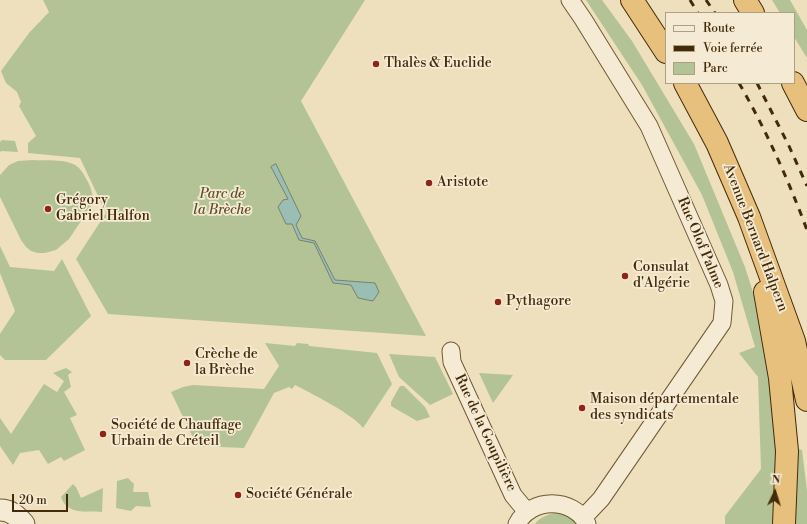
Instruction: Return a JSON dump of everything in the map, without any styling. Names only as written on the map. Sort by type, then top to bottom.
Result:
[{"type":"highway","points":[[632,0],[665,50]]},
{"type":"highway","points":[[745,0],[752,12]]},
{"type":"highway","name":"Avenue Bernard Halpern","points":[[686,84],[718,143],[749,217],[794,341],[807,400]]},
{"type":"highway","points":[[794,84],[807,110]]},
{"type":"highway","points":[[749,217],[766,294],[780,378],[787,451],[784,524]]},
{"type":"street","name":"Rue Olof Palme","points":[[570,0],[648,126],[720,285],[724,301],[722,323],[585,521]]},
{"type":"street","name":"Rue de la Goupilière","points":[[451,351],[452,362],[513,495],[522,518]]},
{"type":"street","points":[[522,518],[536,506],[551,503],[569,506],[585,521]]},
{"type":"street","points":[[0,510],[11,512],[19,517],[24,524]]},
{"type":"green space","name":"Parc de la Brèche","points":[[43,0],[365,0],[301,101],[426,336],[108,314],[76,259],[106,213],[80,158],[28,153],[28,143],[36,136],[19,106],[21,102],[17,92],[6,83],[1,71],[29,33],[49,12]]},
{"type":"green space","points":[[586,0],[602,0],[632,41],[694,144],[745,267],[756,302],[773,382],[777,464],[774,524],[725,524],[725,516],[761,469],[758,377],[739,353],[755,347],[733,272],[702,195],[642,85]]},
{"type":"green space","points":[[772,0],[790,0],[807,30],[807,58],[795,39],[795,12],[779,12]]},
{"type":"green space","points":[[2,140],[15,141],[18,152],[1,151],[0,153],[0,142]]},
{"type":"green space","name":"Grégory Gabriel Halfon","points":[[18,161],[64,161],[75,165],[83,173],[92,194],[91,206],[69,239],[56,250],[45,253],[31,251],[26,247],[21,240],[0,197],[0,175],[9,165]]},
{"type":"green space","points":[[0,246],[10,267],[54,271],[62,259],[91,316],[46,360],[5,360],[0,355],[0,334],[15,311],[0,273]]},
{"type":"green space","points":[[265,343],[295,346],[297,343],[308,344],[309,346],[377,353],[392,384],[363,428],[342,411],[295,385],[292,389],[289,387],[274,393],[244,448],[197,446],[171,392],[193,385],[264,389],[279,366]]},
{"type":"green space","points":[[389,354],[435,357],[453,394],[430,405],[399,377]]},
{"type":"green space","points":[[66,368],[72,372],[68,375],[71,387],[64,392],[77,415],[70,418],[85,450],[64,461],[61,457],[48,464],[39,450],[20,453],[13,465],[0,446],[0,418],[11,434],[44,384],[57,392],[64,381],[53,373]]},
{"type":"green space","points":[[479,373],[513,375],[493,403]]},
{"type":"green space","points":[[400,386],[404,386],[425,407],[430,417],[417,421],[391,406],[391,402]]},
{"type":"green space","points":[[798,449],[802,450],[807,490],[807,524],[795,524]]},
{"type":"green space","points":[[128,478],[134,484],[133,492],[148,492],[151,507],[136,506],[131,511],[116,508],[117,481]]},
{"type":"green space","points":[[73,484],[81,498],[103,488],[102,512],[84,512],[68,507],[61,497]]},
{"type":"green space","points":[[555,513],[568,516],[578,524],[535,524],[541,518]]},
{"type":"water","points":[[276,164],[301,216],[296,225],[302,238],[315,241],[335,280],[375,283],[379,292],[373,301],[358,298],[351,285],[333,283],[314,243],[299,240],[292,224],[286,224],[278,207],[283,200],[288,199],[271,167]]},
{"type":"railway","points":[[690,0],[697,12]]},
{"type":"railway","points":[[706,0],[714,12]]},
{"type":"railway","points":[[740,84],[776,155],[807,230]]},
{"type":"railway","points":[[758,84],[789,146],[807,186]]},
{"type":"place","name":"Thalès & Euclide","points":[[376,64]]},
{"type":"place","name":"Aristote","points":[[429,183]]},
{"type":"place","name":"Grégory Gabriel Halfon","points":[[48,209]]},
{"type":"place","name":"Consulat d'Algérie","points":[[625,276]]},
{"type":"place","name":"Pythagore","points":[[498,302]]},
{"type":"place","name":"Crèche de la Brèche","points":[[187,363]]},
{"type":"place","name":"Maison départementale des syndicats","points":[[582,408]]},
{"type":"place","name":"Société de Chauffage Urbain de Créteil","points":[[103,434]]},
{"type":"place","name":"Société Générale","points":[[238,495]]}]
